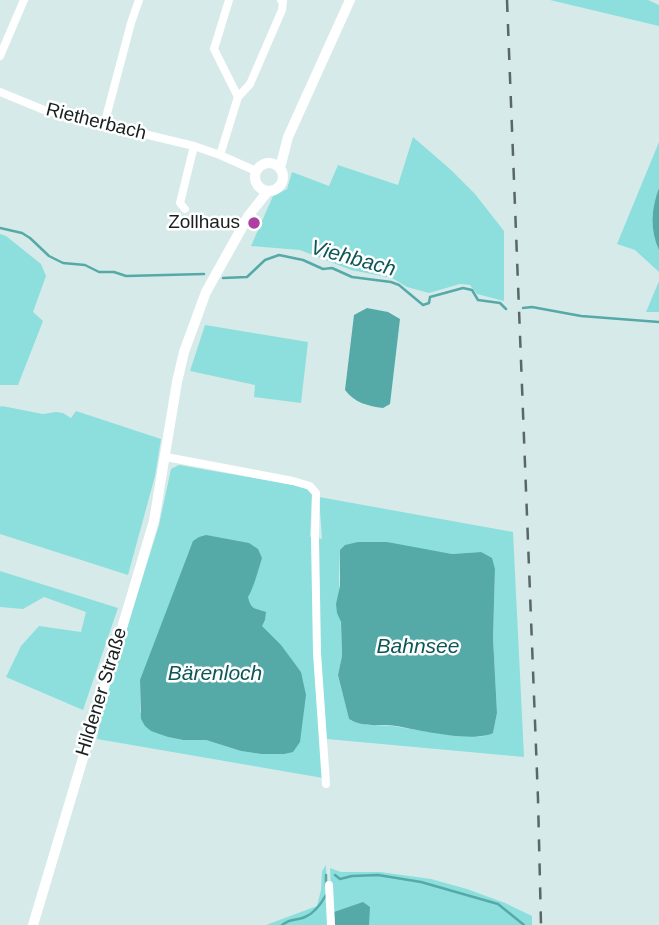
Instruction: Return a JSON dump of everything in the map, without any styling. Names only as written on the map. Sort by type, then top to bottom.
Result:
[{"type":"main road","points":[[270,163],[288,137],[351,0]]},
{"type":"main road","points":[[280,168],[276,164],[265,163],[256,171],[255,177],[263,188],[275,190],[280,186],[283,181],[280,168],[288,137]]},
{"type":"main road","name":"Hildener Straße","points":[[33,925],[154,521],[184,352],[206,292],[263,188]]},
{"type":"street","points":[[0,56],[24,0]]},
{"type":"street","points":[[104,125],[139,0]]},
{"type":"street","points":[[229,0],[214,49],[238,97]]},
{"type":"street","points":[[220,155],[238,97],[250,84],[282,10],[281,0]]},
{"type":"street","name":"Rietherbach","points":[[0,92],[44,110],[194,146],[256,171]]},
{"type":"street","points":[[185,209],[180,203],[194,146]]},
{"type":"street","points":[[166,457],[293,481],[310,486],[316,493],[317,653],[326,783]]},
{"type":"street","points":[[329,885],[331,925]]},
{"type":"shaded area","points":[[550,0],[648,0],[659,5],[659,26]]},
{"type":"shaded area","points":[[413,137],[475,194],[504,231],[504,301],[477,294],[470,285],[460,284],[429,293],[407,287],[392,278],[351,270],[300,250],[251,246],[273,196],[287,189],[292,172],[329,186],[338,165],[398,185]]},
{"type":"shaded area","points":[[659,142],[659,188],[654,205],[659,272],[635,250],[617,244]]},
{"type":"shaded area","points":[[0,234],[41,264],[46,276],[33,312],[43,321],[18,385],[0,385]]},
{"type":"shaded area","points":[[659,281],[659,312],[646,312]]},
{"type":"shaded area","points":[[205,325],[308,342],[301,403],[254,397],[255,385],[190,371]]},
{"type":"shaded area","points":[[2,406],[43,414],[63,413],[71,418],[76,411],[161,439],[155,476],[128,575],[0,534]]},
{"type":"shaded area","points":[[179,465],[305,487],[312,495],[310,537],[322,539],[319,497],[513,532],[524,757],[327,739],[321,740],[323,778],[97,739],[102,708],[159,525],[171,469]],"holes":[[[415,548],[452,554],[481,552],[495,569],[493,638],[497,713],[493,733],[480,737],[367,725],[349,719],[338,675],[342,656],[340,550]],[[259,568],[247,597],[250,605],[255,610],[261,610],[265,620],[261,626],[301,672],[261,754],[206,740],[168,737],[140,712],[140,680]]]},
{"type":"shaded area","points":[[0,571],[118,608],[83,710],[6,677],[21,646],[39,626],[81,632],[86,612],[44,597],[23,609],[0,607]]},
{"type":"shaded area","points":[[326,865],[328,925],[266,925],[317,906],[322,871]]},
{"type":"shaded area","points":[[330,868],[341,872],[380,872],[431,879],[467,889],[532,916],[532,925],[333,925]]},
{"type":"water","points":[[659,188],[659,250],[653,219]]},
{"type":"water","points":[[367,308],[388,312],[400,319],[390,404],[383,408],[362,403],[345,390],[354,315]]},
{"type":"water","name":"Bärenloch","points":[[206,535],[249,543],[258,549],[262,558],[248,597],[249,601],[254,608],[266,612],[262,626],[281,645],[301,672],[306,695],[300,742],[293,752],[261,754],[206,740],[168,737],[151,731],[141,719],[140,680],[193,541]]},
{"type":"water","name":"Bahnsee","points":[[387,542],[452,554],[481,552],[492,558],[495,569],[493,638],[497,713],[493,733],[473,737],[460,736],[396,726],[366,725],[349,719],[338,675],[342,656],[341,622],[336,604],[340,586],[340,550],[345,545]]},
{"type":"water","points":[[363,902],[370,907],[369,925],[335,925],[334,912]]},
{"type":"waterway","name":"Viehbach","points":[[0,228],[22,233],[49,256],[63,263],[85,265],[99,272],[114,272],[126,276],[204,274]]},
{"type":"waterway","name":"Viehbach","points":[[223,278],[247,277],[265,260],[279,255],[303,260],[323,269],[332,268],[352,277],[391,282],[399,285],[423,305],[429,303],[430,297],[463,288],[472,290],[478,300],[500,303],[506,309]]},
{"type":"waterway","name":"Viehbach","points":[[523,308],[659,322]]},
{"type":"waterway","points":[[326,875],[326,885]]},
{"type":"waterway","points":[[335,875],[340,879],[378,875],[421,882],[498,904],[524,925]]},
{"type":"waterway","points":[[282,925],[312,913],[326,895]]},
{"type":"railway","points":[[507,0],[541,925]]},
{"type":"place","name":"Zollhaus","points":[[254,223]]}]
